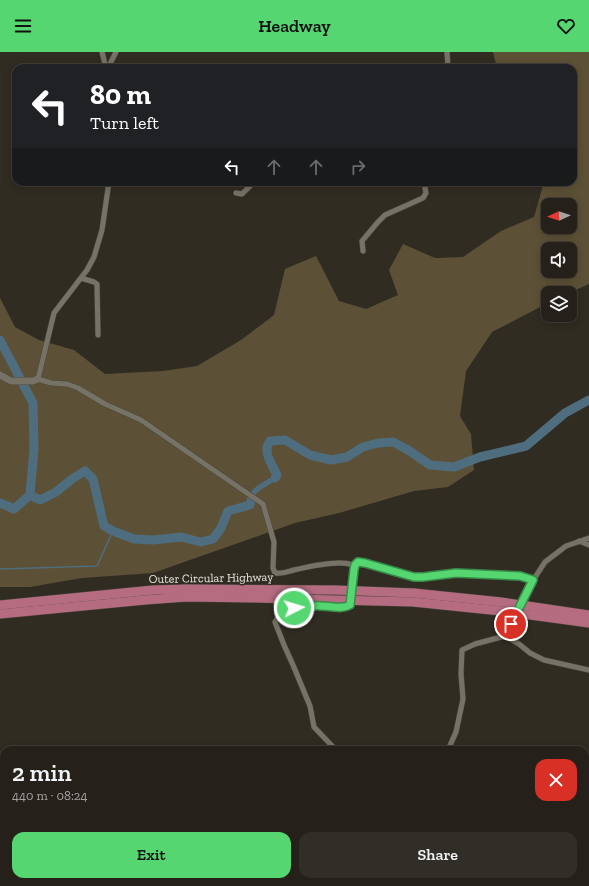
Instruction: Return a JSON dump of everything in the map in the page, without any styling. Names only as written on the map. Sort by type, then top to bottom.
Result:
[{"type":"highway","name":"Outer Circular Highway","points":[[0,605],[153,590],[327,590],[501,602],[589,615]]},
{"type":"highway","name":"Outer Circular Highway","points":[[0,614],[186,597],[414,597],[589,623]]},
{"type":"street","points":[[102,52],[105,64]]},
{"type":"street","points":[[108,64],[116,52]]},
{"type":"street","points":[[447,52],[448,64]]},
{"type":"street","points":[[36,380],[54,314],[87,270],[94,257],[102,230],[108,186]]},
{"type":"street","points":[[236,193],[242,194],[250,186]]},
{"type":"street","points":[[363,251],[362,241],[378,222],[385,215],[423,198],[426,193],[425,186]]},
{"type":"street","points":[[81,278],[97,284],[98,335]]},
{"type":"street","points":[[0,375],[11,381],[36,380],[67,384],[78,388],[105,404],[141,420],[263,504],[274,542],[273,568],[275,572],[284,573],[311,566],[339,563],[348,563],[352,565],[354,570]]},
{"type":"street","points":[[505,636],[532,582],[545,562],[566,546],[589,538]]},
{"type":"street","points":[[579,541],[589,545]]},
{"type":"street","points":[[332,746],[314,727],[310,706],[275,622],[284,608],[322,606],[342,608],[350,605],[354,570],[355,565],[358,562],[414,577],[456,573],[520,576],[532,582]]},
{"type":"street","points":[[450,746],[456,732],[463,699],[461,674],[462,650],[474,644],[505,636],[519,644],[530,653],[544,660],[589,670]]},
{"type":"shaded area","points":[[493,52],[589,52],[589,284],[577,289],[577,286],[541,286],[541,307],[492,332],[466,371],[460,416],[471,434],[474,470],[448,487],[414,491],[339,513],[295,523],[153,573],[82,578],[30,587],[0,587],[0,298],[15,327],[39,340],[74,350],[105,374],[163,371],[197,366],[241,340],[274,315],[285,269],[316,256],[339,301],[366,309],[398,295],[389,270],[403,244],[435,258],[463,257],[501,231],[534,217],[543,186],[577,186],[577,64],[496,64]]},
{"type":"waterway","points":[[0,340],[33,403],[34,449],[30,495],[40,500],[56,492],[85,471],[93,479],[104,526],[134,539],[153,540],[181,537],[201,542],[213,539],[221,528],[228,511],[250,505],[252,497]]},
{"type":"waterway","points":[[275,478],[277,475],[267,454],[270,441],[285,440],[310,455],[331,460],[347,457],[363,447],[378,443],[393,442],[430,465],[454,467],[480,457],[526,446],[565,413],[589,400]]},
{"type":"waterway","points":[[254,492],[275,478]]},
{"type":"waterway","points":[[0,503],[14,509],[30,495]]},
{"type":"waterway","points":[[0,569],[97,566],[113,531]]},
{"type":"route","points":[[294,608],[322,606],[342,608],[350,605],[354,570],[355,565],[358,562],[414,577],[456,573],[520,576],[533,580],[511,624]]}]
